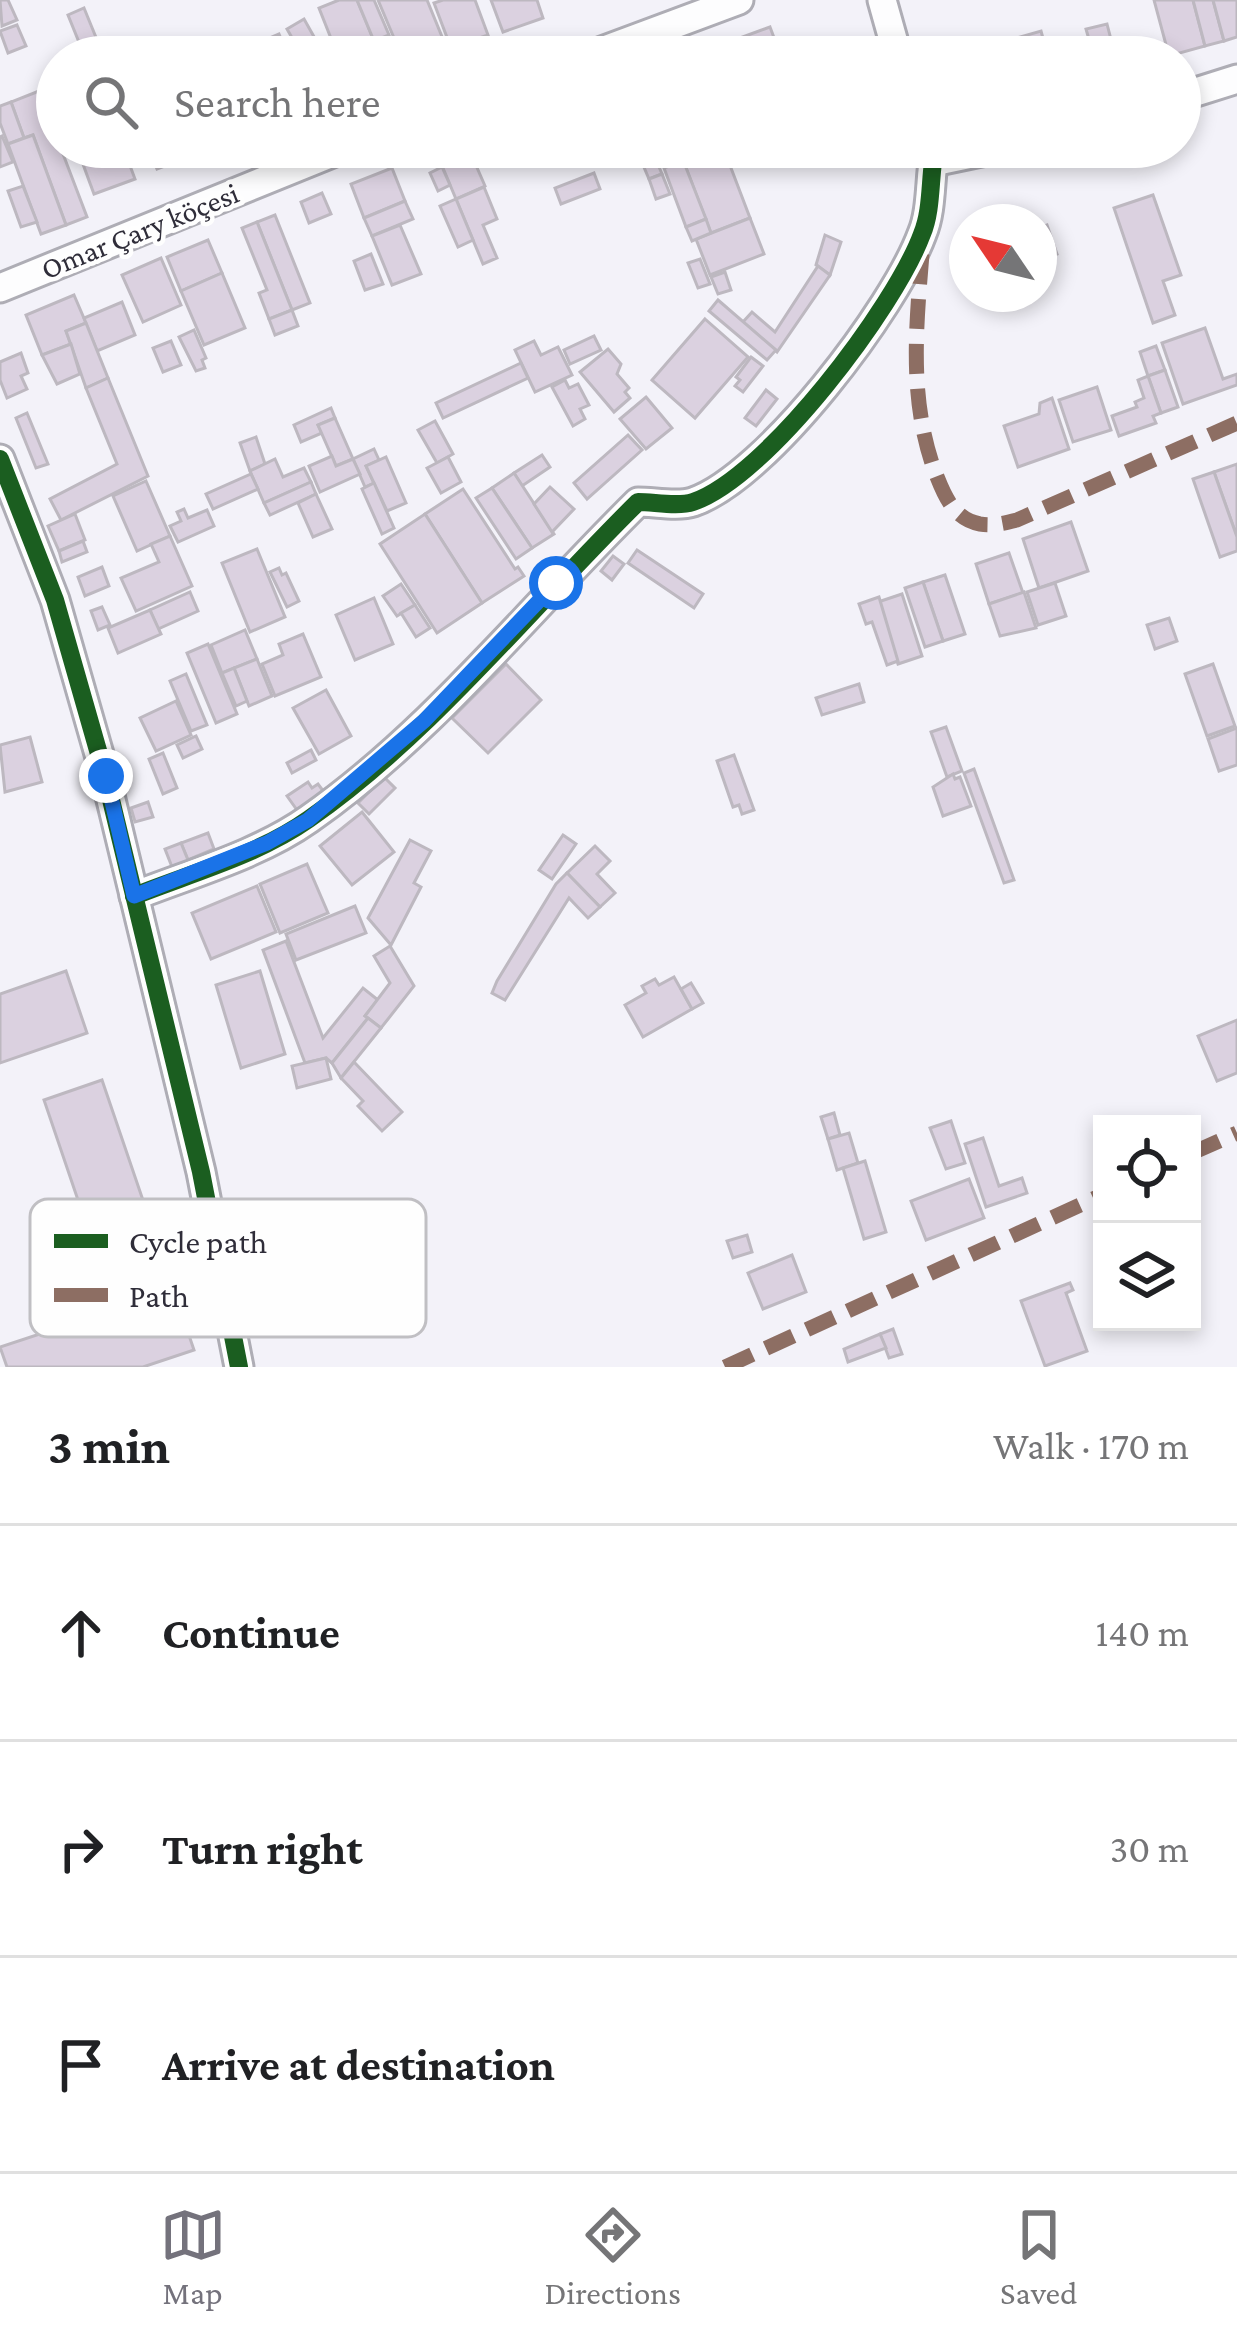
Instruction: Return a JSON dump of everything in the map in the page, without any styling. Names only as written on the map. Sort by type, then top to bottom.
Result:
[{"type":"street","points":[[642,36],[739,0]]},
{"type":"street","points":[[882,0],[892,36]]},
{"type":"street","points":[[1201,90],[1237,79]]},
{"type":"street","name":"Omar Çary köçesi","points":[[0,288],[295,168]]},
{"type":"street","points":[[134,896],[267,843],[308,820],[424,721],[638,502],[691,503],[752,466],[806,408],[862,334],[912,255],[924,230],[930,168]]},
{"type":"street","points":[[0,460],[55,600],[81,682],[206,1199]]},
{"type":"street","points":[[233,1337],[239,1367]]},
{"type":"building","points":[[0,0],[8,0],[17,20],[2,26]]},
{"type":"building","points":[[339,0],[357,0],[372,36],[330,36],[319,8]]},
{"type":"building","points":[[357,0],[374,0],[389,35],[372,36]]},
{"type":"building","points":[[378,0],[427,0],[442,36],[393,36]]},
{"type":"building","points":[[475,0],[488,35],[446,36],[434,3]]},
{"type":"building","points":[[491,0],[537,0],[543,18],[503,32]]},
{"type":"building","points":[[1154,0],[1193,0],[1205,46],[1201,47],[1201,36],[1164,36]]},
{"type":"building","points":[[1193,0],[1213,0],[1224,41],[1205,46]]},
{"type":"building","points":[[1213,0],[1237,0],[1237,37],[1224,41]]},
{"type":"building","points":[[84,8],[95,36],[76,36],[68,15]]},
{"type":"building","points":[[304,19],[314,36],[291,36],[287,29]]},
{"type":"building","points":[[1107,24],[1110,36],[1088,36],[1086,29]]},
{"type":"building","points":[[17,25],[26,46],[8,53],[0,31]]},
{"type":"building","points":[[770,27],[773,36],[745,36]]},
{"type":"building","points":[[36,92],[36,143],[33,135],[24,138],[11,102]]},
{"type":"building","points":[[11,102],[24,138],[8,144],[0,106]]},
{"type":"building","points":[[33,135],[36,168],[45,168],[66,225],[41,234],[8,144]]},
{"type":"building","points":[[0,137],[13,162],[0,167]]},
{"type":"building","points":[[45,168],[68,168],[87,217],[66,225]]},
{"type":"building","points":[[84,168],[131,168],[135,179],[94,194]]},
{"type":"building","points":[[392,168],[405,201],[364,218],[351,184]]},
{"type":"building","points":[[442,168],[450,185],[438,191],[430,173]]},
{"type":"building","points":[[443,168],[477,168],[485,186],[456,199]]},
{"type":"building","points":[[644,168],[659,168],[662,174],[649,179]]},
{"type":"building","points":[[664,168],[686,168],[706,219],[686,227]]},
{"type":"building","points":[[686,168],[731,168],[750,218],[711,233]]},
{"type":"building","points":[[594,173],[600,189],[561,204],[555,188]]},
{"type":"building","points":[[662,174],[670,194],[656,199],[649,179]]},
{"type":"building","points":[[23,186],[37,222],[21,227],[8,191]]},
{"type":"building","points":[[484,187],[497,219],[483,225],[497,258],[483,264],[456,199]]},
{"type":"building","points":[[322,193],[331,214],[309,223],[301,202]]},
{"type":"building","points":[[1153,195],[1181,275],[1163,281],[1175,315],[1153,323],[1114,208]]},
{"type":"building","points":[[456,199],[473,240],[458,247],[440,206]]},
{"type":"building","points":[[405,201],[413,219],[372,236],[364,218]]},
{"type":"building","points":[[275,215],[310,303],[292,310],[257,222]]},
{"type":"building","points":[[750,218],[764,254],[710,275],[696,239]]},
{"type":"building","points":[[706,219],[711,233],[692,241],[686,227]]},
{"type":"building","points":[[257,222],[292,310],[269,319],[259,293],[267,290],[242,228]]},
{"type":"building","points":[[400,225],[421,274],[392,285],[372,236]]},
{"type":"building","points":[[825,235],[841,242],[830,275],[816,265]]},
{"type":"building","points":[[208,240],[222,273],[181,291],[167,257]]},
{"type":"building","points":[[371,254],[383,284],[365,290],[354,261]]},
{"type":"building","points":[[161,258],[181,305],[143,322],[122,275]]},
{"type":"building","points":[[700,259],[710,284],[698,288],[688,263]]},
{"type":"building","points":[[818,266],[830,275],[777,352],[743,322],[752,312],[775,332]]},
{"type":"building","points":[[725,272],[731,290],[718,294],[711,277]]},
{"type":"building","points":[[222,273],[245,328],[204,345],[181,291]]},
{"type":"building","points":[[74,295],[86,323],[66,331],[71,344],[42,355],[26,315]]},
{"type":"building","points":[[718,300],[776,350],[767,360],[709,311]]},
{"type":"building","points":[[122,302],[135,335],[97,351],[84,318]]},
{"type":"building","points":[[292,310],[298,326],[275,335],[269,319]]},
{"type":"building","points":[[705,319],[748,357],[695,418],[652,380]]},
{"type":"building","points":[[86,323],[108,378],[86,388],[66,331]]},
{"type":"building","points":[[1205,328],[1223,379],[1237,374],[1237,385],[1183,404],[1162,343]]},
{"type":"building","points":[[194,330],[206,358],[202,360],[205,368],[196,371],[179,337]]},
{"type":"building","points":[[594,336],[601,350],[570,364],[564,350]]},
{"type":"building","points":[[171,341],[181,365],[163,372],[153,348]]},
{"type":"building","points":[[534,341],[541,355],[558,347],[572,375],[535,392],[515,350]]},
{"type":"building","points":[[71,344],[80,374],[57,384],[42,355]]},
{"type":"building","points":[[1156,346],[1165,370],[1148,376],[1140,352]]},
{"type":"building","points":[[608,349],[621,364],[617,374],[629,388],[625,392],[630,398],[614,412],[580,372]]},
{"type":"building","points":[[21,353],[28,373],[21,376],[27,389],[7,398],[0,362]]},
{"type":"building","points":[[751,357],[763,366],[743,392],[735,386],[740,380],[736,377]]},
{"type":"building","points":[[521,363],[528,378],[443,418],[436,403]]},
{"type":"building","points":[[1165,370],[1178,407],[1161,413],[1148,376]]},
{"type":"building","points":[[1148,376],[1161,413],[1153,416],[1156,423],[1119,436],[1112,416],[1137,407],[1135,402],[1144,398],[1138,380]]},
{"type":"building","points":[[108,378],[148,476],[61,520],[50,499],[117,464],[86,388]]},
{"type":"building","points":[[565,380],[569,388],[578,384],[589,405],[580,409],[585,419],[573,426],[552,387]]},
{"type":"building","points":[[1097,387],[1111,430],[1073,442],[1059,400]]},
{"type":"building","points":[[766,390],[777,399],[756,426],[745,418]]},
{"type":"building","points":[[646,397],[672,428],[646,449],[620,419]]},
{"type":"building","points":[[1052,398],[1069,449],[1018,467],[1004,426],[1039,414],[1040,403]]},
{"type":"building","points":[[331,408],[335,418],[318,425],[322,433],[301,442],[294,425]]},
{"type":"building","points":[[27,413],[48,464],[36,468],[16,418]]},
{"type":"building","points":[[335,418],[353,459],[336,466],[318,425]]},
{"type":"building","points":[[435,421],[453,454],[437,463],[418,430]]},
{"type":"building","points":[[628,435],[642,450],[587,499],[574,483]]},
{"type":"building","points":[[256,437],[265,464],[250,471],[240,443]]},
{"type":"building","points":[[374,449],[379,460],[366,466],[374,483],[365,487],[353,459]]},
{"type":"building","points":[[542,455],[550,467],[522,486],[514,473]]},
{"type":"building","points":[[332,456],[336,466],[353,459],[360,474],[320,492],[309,466]]},
{"type":"building","points":[[386,457],[406,503],[387,511],[366,466]]},
{"type":"building","points":[[448,457],[461,482],[441,493],[427,468]]},
{"type":"building","points":[[275,459],[283,477],[304,468],[311,482],[264,503],[250,471]]},
{"type":"building","points":[[1237,464],[1237,537],[1214,472]]},
{"type":"building","points":[[1214,472],[1237,537],[1237,551],[1220,557],[1193,479]]},
{"type":"building","points":[[514,473],[554,534],[532,548],[492,488]]},
{"type":"building","points":[[251,474],[258,489],[213,509],[206,494]]},
{"type":"building","points":[[146,481],[170,536],[137,551],[113,496]]},
{"type":"building","points":[[311,482],[316,494],[270,515],[264,503]]},
{"type":"building","points":[[374,483],[394,528],[382,534],[362,489]]},
{"type":"building","points":[[550,487],[574,509],[552,532],[534,504]]},
{"type":"building","points":[[492,488],[532,548],[516,559],[476,498]]},
{"type":"building","points":[[463,489],[524,576],[482,603],[425,514]]},
{"type":"building","points":[[316,494],[332,529],[313,537],[298,503]]},
{"type":"building","points":[[184,509],[188,518],[207,510],[214,526],[178,542],[170,526],[181,521],[177,512]]},
{"type":"building","points":[[75,514],[85,540],[59,551],[48,526]]},
{"type":"building","points":[[425,514],[482,603],[437,633],[380,544]]},
{"type":"building","points":[[1071,522],[1088,571],[1039,588],[1023,539]]},
{"type":"building","points":[[170,536],[192,586],[136,611],[121,578],[159,562],[151,544]]},
{"type":"building","points":[[83,541],[87,552],[62,562],[59,551]]},
{"type":"building","points":[[257,549],[285,617],[250,632],[222,563]]},
{"type":"building","points":[[637,550],[703,594],[694,608],[628,563]]},
{"type":"building","points":[[1009,553],[1023,593],[989,604],[976,564]]},
{"type":"building","points":[[613,556],[624,564],[612,580],[601,571]]},
{"type":"building","points":[[102,567],[109,586],[85,596],[78,577]]},
{"type":"building","points":[[279,568],[299,601],[287,607],[270,572]]},
{"type":"building","points":[[945,575],[965,634],[943,641],[923,582]]},
{"type":"building","points":[[923,582],[943,641],[925,647],[905,588]]},
{"type":"building","points":[[1055,583],[1066,616],[1038,625],[1027,592]]},
{"type":"building","points":[[401,584],[415,605],[397,616],[383,596]]},
{"type":"building","points":[[190,592],[198,611],[158,629],[150,610]]},
{"type":"building","points":[[1024,592],[1036,628],[1000,636],[989,604]]},
{"type":"building","points":[[902,594],[922,656],[898,664],[878,602]]},
{"type":"building","points":[[879,597],[898,661],[887,665],[872,622],[866,624],[859,604]]},
{"type":"building","points":[[374,598],[393,644],[355,660],[336,615]]},
{"type":"building","points":[[415,605],[430,628],[416,637],[401,613]]},
{"type":"building","points":[[102,607],[110,625],[98,630],[91,611]]},
{"type":"building","points":[[150,610],[161,634],[118,653],[108,628]]},
{"type":"building","points":[[1169,618],[1177,641],[1155,649],[1147,625]]},
{"type":"building","points":[[245,630],[257,659],[222,673],[211,645]]},
{"type":"building","points":[[303,634],[321,677],[275,696],[262,664],[283,655],[279,644]]},
{"type":"building","points":[[208,644],[237,714],[216,723],[187,653]]},
{"type":"building","points":[[257,659],[272,696],[249,706],[234,668]]},
{"type":"building","points":[[506,664],[541,700],[488,753],[452,718]]},
{"type":"building","points":[[1213,664],[1235,726],[1207,736],[1185,674]]},
{"type":"building","points":[[234,668],[247,701],[236,706],[222,673]]},
{"type":"building","points":[[186,674],[207,725],[191,731],[170,681]]},
{"type":"building","points":[[859,684],[864,702],[822,715],[816,698]]},
{"type":"building","points":[[326,690],[351,736],[319,754],[293,708]]},
{"type":"building","points":[[176,701],[191,735],[156,751],[140,718]]},
{"type":"building","points":[[946,727],[962,771],[947,777],[931,732]]},
{"type":"building","points":[[1237,728],[1237,765],[1219,771],[1208,739]]},
{"type":"building","points":[[196,736],[202,749],[183,758],[177,745]]},
{"type":"building","points":[[30,737],[42,782],[5,792],[0,745]]},
{"type":"building","points":[[311,750],[316,760],[292,773],[287,763]]},
{"type":"building","points":[[163,753],[177,788],[163,794],[149,759]]},
{"type":"building","points":[[734,755],[754,810],[742,814],[739,805],[733,807],[717,761]]},
{"type":"building","points":[[974,769],[1014,880],[1004,883],[964,773]]},
{"type":"building","points":[[953,774],[955,779],[960,777],[971,806],[943,816],[933,787]]},
{"type":"building","points":[[384,777],[395,788],[369,814],[358,803]]},
{"type":"building","points":[[308,782],[312,788],[318,784],[324,792],[297,810],[287,796]]},
{"type":"building","points":[[148,802],[153,817],[135,822],[131,808]]},
{"type":"building","points":[[362,812],[394,852],[352,885],[320,846]]},
{"type":"building","points":[[208,833],[214,849],[188,860],[181,843]]},
{"type":"building","points":[[563,835],[576,844],[552,879],[539,870]]},
{"type":"building","points":[[410,840],[431,851],[414,883],[421,887],[391,945],[368,918]]},
{"type":"building","points":[[181,843],[190,865],[174,872],[165,849]]},
{"type":"building","points":[[595,846],[610,861],[597,874],[615,893],[600,907],[567,873]]},
{"type":"building","points":[[307,864],[328,913],[280,933],[260,884]]},
{"type":"building","points":[[567,873],[600,907],[588,918],[569,898],[505,1000],[492,993],[556,884]]},
{"type":"building","points":[[257,886],[276,932],[211,959],[192,913]]},
{"type":"building","points":[[355,906],[366,933],[296,960],[286,934]]},
{"type":"building","points":[[286,941],[323,1038],[363,988],[378,1000],[332,1063],[326,1058],[305,1063],[263,950]]},
{"type":"building","points":[[390,946],[414,986],[381,1028],[365,1016],[390,983],[374,956]]},
{"type":"building","points":[[66,971],[87,1033],[0,1063],[0,994]]},
{"type":"building","points":[[260,971],[285,1054],[241,1068],[216,985]]},
{"type":"building","points":[[674,977],[692,1009],[643,1037],[625,1005],[646,993],[642,986],[655,979],[659,985]]},
{"type":"building","points":[[691,983],[703,1003],[692,1009],[681,989]]},
{"type":"building","points":[[368,1018],[381,1028],[341,1078],[332,1063]]},
{"type":"building","points":[[1237,1020],[1237,1073],[1217,1081],[1198,1036]]},
{"type":"building","points":[[326,1058],[331,1079],[297,1088],[292,1066]]},
{"type":"building","points":[[354,1062],[402,1112],[382,1131],[358,1106],[363,1101],[341,1078]]},
{"type":"building","points":[[102,1080],[143,1199],[78,1199],[44,1100]]},
{"type":"building","points":[[834,1113],[840,1135],[828,1139],[821,1117]]},
{"type":"building","points":[[951,1121],[965,1163],[946,1169],[930,1128]]},
{"type":"building","points":[[849,1133],[858,1163],[837,1170],[828,1139]]},
{"type":"building","points":[[983,1138],[999,1186],[1022,1178],[1027,1193],[986,1207],[965,1144]]},
{"type":"building","points":[[865,1161],[886,1232],[864,1239],[843,1168]]},
{"type":"building","points":[[969,1179],[984,1218],[926,1240],[911,1201]]},
{"type":"building","points":[[747,1235],[752,1252],[733,1258],[727,1241]]},
{"type":"building","points":[[792,1255],[806,1292],[763,1309],[748,1273]]},
{"type":"building","points":[[1070,1283],[1073,1290],[1066,1293],[1087,1351],[1045,1366],[1021,1301]]},
{"type":"building","points":[[893,1329],[902,1354],[889,1358],[880,1334]]},
{"type":"building","points":[[880,1334],[886,1348],[848,1362],[844,1349]]},
{"type":"building","points":[[31,1337],[190,1337],[194,1350],[143,1367],[7,1367],[0,1347]]},
{"type":"marked path","points":[[922,254],[917,336],[921,416],[941,487],[962,517],[990,525],[1017,520],[1237,423]]},
{"type":"marked path","points":[[1201,1149],[1237,1133]]},
{"type":"marked path","points":[[725,1367],[1093,1199]]},
{"type":"cycle path","points":[[134,896],[247,853],[309,819],[439,709],[638,502],[693,502],[756,460],[825,386],[885,303],[925,226],[932,168]]},
{"type":"cycle path","points":[[0,459],[55,600],[105,775],[206,1199]]},
{"type":"cycle path","points":[[233,1337],[239,1367]]},
{"type":"route","points":[[106,776],[134,896],[267,843],[308,820],[424,721],[556,583]]}]
